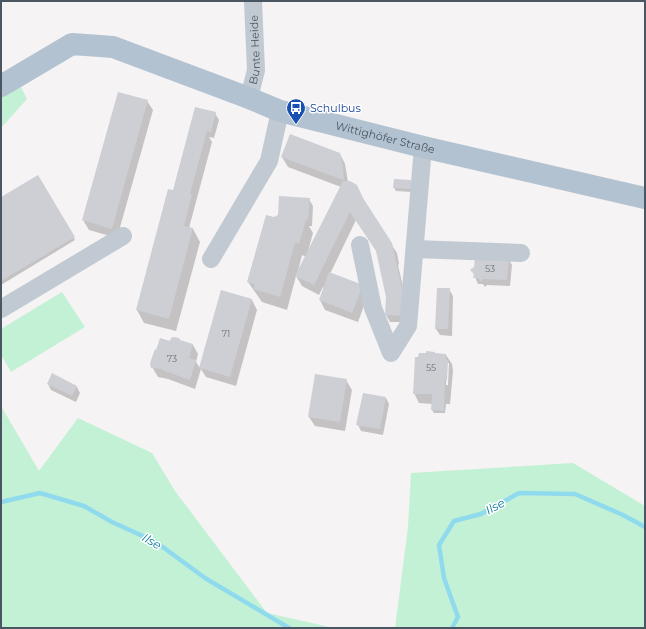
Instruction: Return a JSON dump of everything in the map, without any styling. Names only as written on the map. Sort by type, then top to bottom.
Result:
[{"type":"main road","name":"Wittighöfer Straße","points":[[1,86],[72,44],[113,47],[280,111],[423,147],[645,198]]},
{"type":"street","name":"Bunte Heide","points":[[249,98],[256,70],[253,1]]},
{"type":"street","points":[[210,259],[269,161],[280,111]]},
{"type":"street","points":[[360,245],[373,308],[391,353],[408,326],[423,147]]},
{"type":"street","points":[[1,309],[122,236]]},
{"type":"street","points":[[415,249],[521,254]]},
{"type":"green space","points":[[20,85],[27,99],[1,128],[1,96]]},
{"type":"green space","points":[[62,292],[85,327],[11,372],[1,355],[1,329]]},
{"type":"green space","points":[[1,406],[39,471],[78,418],[152,453],[175,491],[267,613],[334,628],[1,628]]},
{"type":"green space","points":[[573,463],[645,506],[645,628],[395,628],[408,527],[411,473]]},
{"type":"building","points":[[118,92],[148,100],[112,229],[82,220]]},
{"type":"building","points":[[195,107],[216,112],[211,132],[207,131],[190,194],[192,195],[184,226],[193,228],[169,319],[136,310],[168,189],[173,190]]},
{"type":"building","points":[[290,134],[340,153],[343,167],[343,180],[281,157]]},
{"type":"building","points":[[38,175],[75,237],[1,281],[1,197]]},
{"type":"building","points":[[394,179],[411,180],[411,189],[393,188]]},
{"type":"building","points":[[343,181],[350,181],[357,185],[363,198],[392,243],[404,297],[404,316],[385,315],[386,297],[376,251],[350,212],[314,285],[295,276]]},
{"type":"building","points":[[279,196],[310,198],[308,220],[306,220],[299,244],[295,243],[280,297],[253,289],[255,284],[247,282],[266,215],[274,217],[278,215]]},
{"type":"building","points":[[475,257],[509,257],[507,280],[483,279],[481,282],[478,278],[473,278],[474,274],[470,270],[474,267]]},
{"type":"building","points":[[329,272],[363,285],[352,313],[319,300]]},
{"type":"building","points":[[437,288],[450,288],[448,329],[435,329]]},
{"type":"building","points":[[221,290],[252,299],[230,377],[199,368]]},
{"type":"building","points":[[174,337],[193,344],[189,358],[196,360],[190,380],[162,369],[151,368],[150,363],[160,338],[170,341],[171,338]]},
{"type":"building","points":[[426,351],[446,354],[446,360],[448,360],[447,380],[445,380],[444,411],[431,410],[432,394],[413,394],[415,357],[418,357],[419,353],[426,353]]},
{"type":"building","points":[[52,373],[77,386],[72,396],[47,384]]},
{"type":"building","points":[[315,374],[347,379],[340,422],[308,417]]},
{"type":"building","points":[[363,393],[386,397],[380,429],[356,425]]},
{"type":"waterway","name":"Ilse","points":[[1,502],[40,493],[84,506],[112,522],[156,542],[205,578],[289,628]]},
{"type":"waterway","name":"Ilse","points":[[452,628],[458,617],[444,578],[439,545],[454,521],[481,514],[519,493],[575,494],[623,515],[645,527]]},
{"type":"place","name":"Schulbus","points":[[296,125]]}]
